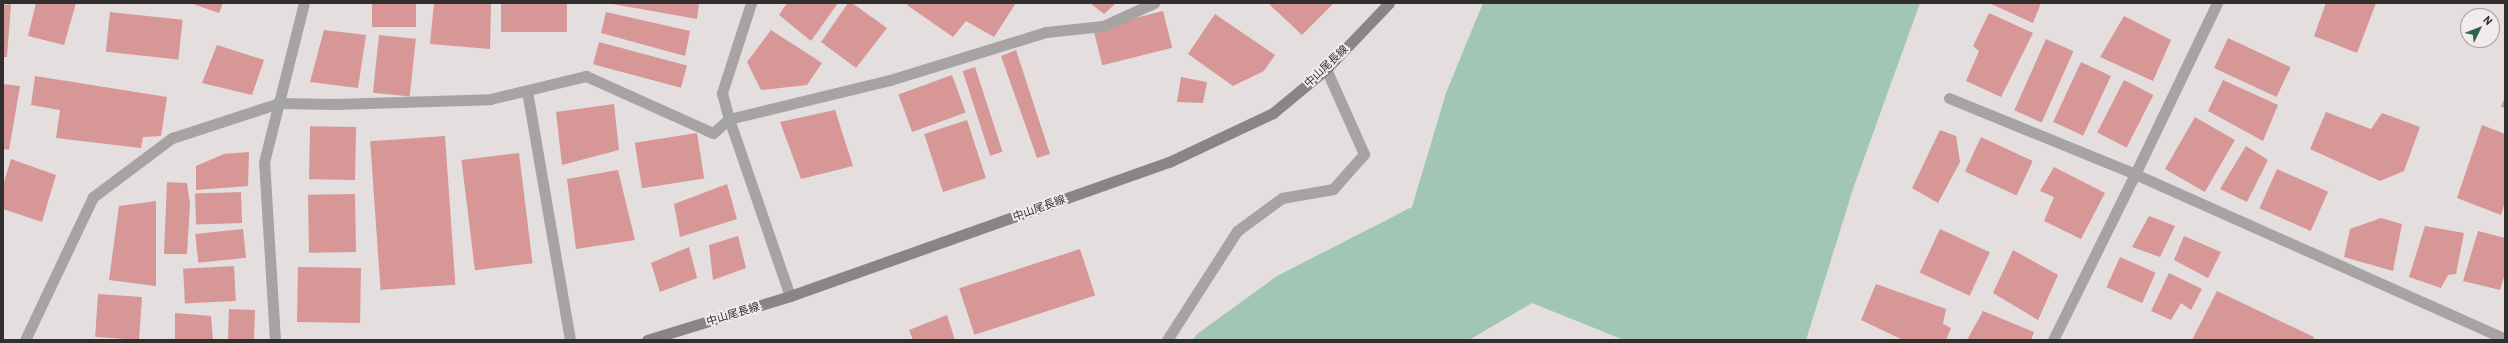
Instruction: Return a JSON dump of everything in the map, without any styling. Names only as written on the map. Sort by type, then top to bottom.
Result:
[{"type":"main road","name":"中山尾長線","points":[[648,340],[790,296],[1169,162],[1273,112],[1326,69],[1389,3]]},
{"type":"street","points":[[275,340],[264,162],[304,3]]},
{"type":"street","points":[[750,3],[722,93],[729,119],[790,296]]},
{"type":"street","points":[[25,340],[93,197],[172,138],[279,103],[335,104],[490,99],[527,92],[586,76],[713,133],[729,119],[890,80],[1046,32],[1103,26],[1154,3]]},
{"type":"street","points":[[2053,340],[2135,174],[2216,3]]},
{"type":"street","points":[[1167,340],[1237,231],[1282,198],[1333,189],[1364,154],[1326,69]]},
{"type":"street","points":[[527,92],[570,340]]},
{"type":"street","points":[[1949,98],[2135,174],[2505,339]]},
{"type":"green space","points":[[1483,3],[1920,3],[1854,186],[1806,340],[1624,340],[1532,303],[1469,340],[1193,340],[1197,334],[1277,276],[1412,207],[1446,93]]},
{"type":"building","points":[[36,3],[76,3],[64,45],[28,36]]},
{"type":"building","points":[[190,3],[223,3],[219,13]]},
{"type":"building","points":[[372,3],[416,3],[416,27],[372,27]]},
{"type":"building","points":[[434,3],[491,3],[490,49],[430,44]]},
{"type":"building","points":[[501,3],[567,3],[567,32],[501,32]]},
{"type":"building","points":[[607,3],[699,3],[697,19]]},
{"type":"building","points":[[787,3],[838,3],[811,41],[779,15]]},
{"type":"building","points":[[848,3],[852,3],[887,28],[856,68],[821,42]]},
{"type":"building","points":[[908,3],[1016,3],[994,37],[966,21],[953,37],[907,5]]},
{"type":"building","points":[[1090,3],[1116,3],[1104,14]]},
{"type":"building","points":[[1268,3],[1334,3],[1302,35]]},
{"type":"building","points":[[1989,3],[2041,3],[2033,23]]},
{"type":"building","points":[[2326,3],[2376,3],[2357,53],[2314,36]]},
{"type":"building","points":[[11,4],[7,57],[3,57],[3,5]]},
{"type":"building","points":[[1163,11],[1172,48],[1102,65],[1093,28]]},
{"type":"building","points":[[110,12],[183,20],[178,59],[106,52]]},
{"type":"building","points":[[606,12],[690,31],[685,56],[601,33]]},
{"type":"building","points":[[1989,13],[2033,33],[2001,97],[1966,81],[1979,51],[1973,46]]},
{"type":"building","points":[[1215,14],[1275,55],[1264,71],[1233,86],[1188,54]]},
{"type":"building","points":[[2124,16],[2171,40],[2153,81],[2100,57]]},
{"type":"building","points":[[324,30],[366,35],[358,88],[310,82]]},
{"type":"building","points":[[771,30],[822,63],[807,85],[761,90],[747,62]]},
{"type":"building","points":[[379,35],[416,39],[410,97],[373,93]]},
{"type":"building","points":[[2228,38],[2291,67],[2277,97],[2214,68]]},
{"type":"building","points":[[2046,39],[2073,51],[2042,122],[2014,110]]},
{"type":"building","points":[[599,42],[687,66],[681,88],[593,64]]},
{"type":"building","points":[[217,45],[264,60],[252,95],[202,83]]},
{"type":"building","points":[[1016,50],[1050,154],[1037,158],[1001,56]]},
{"type":"building","points":[[2081,62],[2111,76],[2083,136],[2053,122]]},
{"type":"building","points":[[975,67],[1003,152],[990,156],[963,71]]},
{"type":"building","points":[[952,75],[966,113],[912,132],[898,94]]},
{"type":"building","points":[[35,76],[167,97],[161,136],[143,137],[141,148],[56,138],[60,110],[31,105]]},
{"type":"building","points":[[1181,77],[1207,82],[1203,103],[1177,102]]},
{"type":"building","points":[[2124,80],[2153,95],[2127,148],[2097,133]]},
{"type":"building","points":[[2223,80],[2278,105],[2263,141],[2208,111]]},
{"type":"building","points":[[3,84],[20,86],[9,150],[3,149]]},
{"type":"building","points":[[2505,97],[2505,108],[2501,107]]},
{"type":"building","points":[[614,104],[619,150],[562,165],[556,112]]},
{"type":"building","points":[[835,110],[853,166],[801,179],[780,122]]},
{"type":"building","points":[[2326,112],[2371,129],[2382,113],[2420,127],[2404,171],[2380,181],[2310,149]]},
{"type":"building","points":[[2195,117],[2235,140],[2205,192],[2165,169]]},
{"type":"building","points":[[967,120],[986,178],[943,192],[924,134]]},
{"type":"building","points":[[2482,125],[2505,134],[2505,202],[2501,215],[2457,198]]},
{"type":"building","points":[[310,126],[356,127],[355,180],[309,179]]},
{"type":"building","points":[[1940,130],[1956,136],[1960,162],[1938,203],[1912,188]]},
{"type":"building","points":[[697,133],[704,178],[642,188],[635,143]]},
{"type":"building","points":[[445,136],[455,285],[381,290],[370,141]]},
{"type":"building","points":[[1981,137],[2033,161],[2017,196],[1965,171]]},
{"type":"building","points":[[2246,146],[2268,160],[2247,202],[2220,189]]},
{"type":"building","points":[[249,152],[248,186],[196,190],[196,166],[224,154]]},
{"type":"building","points":[[519,153],[533,263],[475,270],[461,160]]},
{"type":"building","points":[[11,159],[56,175],[42,222],[3,209],[3,185]]},
{"type":"building","points":[[2054,167],[2105,193],[2081,239],[2044,221],[2054,197],[2040,191]]},
{"type":"building","points":[[2277,169],[2328,192],[2311,231],[2260,208]]},
{"type":"building","points":[[618,170],[635,240],[576,249],[567,179]]},
{"type":"building","points":[[167,182],[187,183],[190,204],[187,254],[164,254]]},
{"type":"building","points":[[727,184],[737,219],[680,237],[674,204]]},
{"type":"building","points":[[241,192],[242,223],[196,225],[195,194]]},
{"type":"building","points":[[355,194],[356,252],[309,253],[308,195]]},
{"type":"building","points":[[156,201],[156,286],[109,280],[119,206]]},
{"type":"building","points":[[2149,216],[2175,226],[2160,257],[2132,247]]},
{"type":"building","points":[[2381,218],[2402,224],[2393,271],[2344,257],[2350,229]]},
{"type":"building","points":[[2425,226],[2464,233],[2456,274],[2448,275],[2441,288],[2409,277]]},
{"type":"building","points":[[243,229],[246,258],[198,263],[195,234]]},
{"type":"building","points":[[1940,229],[1990,252],[1970,296],[1920,273]]},
{"type":"building","points":[[2478,231],[2505,238],[2505,273],[2500,290],[2463,281]]},
{"type":"building","points":[[738,236],[746,268],[713,280],[709,245]]},
{"type":"building","points":[[2184,236],[2221,252],[2208,278],[2174,260]]},
{"type":"building","points":[[689,247],[697,278],[660,292],[651,263]]},
{"type":"building","points":[[1080,249],[1095,296],[974,335],[959,288]]},
{"type":"building","points":[[2013,250],[2058,275],[2038,320],[1993,293]]},
{"type":"building","points":[[2120,257],[2156,273],[2142,303],[2107,287]]},
{"type":"building","points":[[234,266],[236,301],[185,304],[183,269]]},
{"type":"building","points":[[298,267],[361,268],[360,323],[297,322]]},
{"type":"building","points":[[2169,273],[2202,289],[2191,310],[2181,303],[2171,320],[2151,311]]},
{"type":"building","points":[[1876,284],[1946,309],[1943,324],[1951,328],[1946,340],[1903,340],[1861,320]]},
{"type":"building","points":[[2217,291],[2314,337],[2313,340],[2192,340]]},
{"type":"building","points":[[98,294],[142,297],[139,340],[95,337]]},
{"type":"building","points":[[229,309],[255,310],[254,340],[228,339]]},
{"type":"building","points":[[1983,311],[2034,332],[2031,340],[1967,340]]},
{"type":"building","points":[[175,313],[211,316],[213,340],[175,340]]},
{"type":"building","points":[[947,315],[955,340],[913,340],[909,330]]}]
